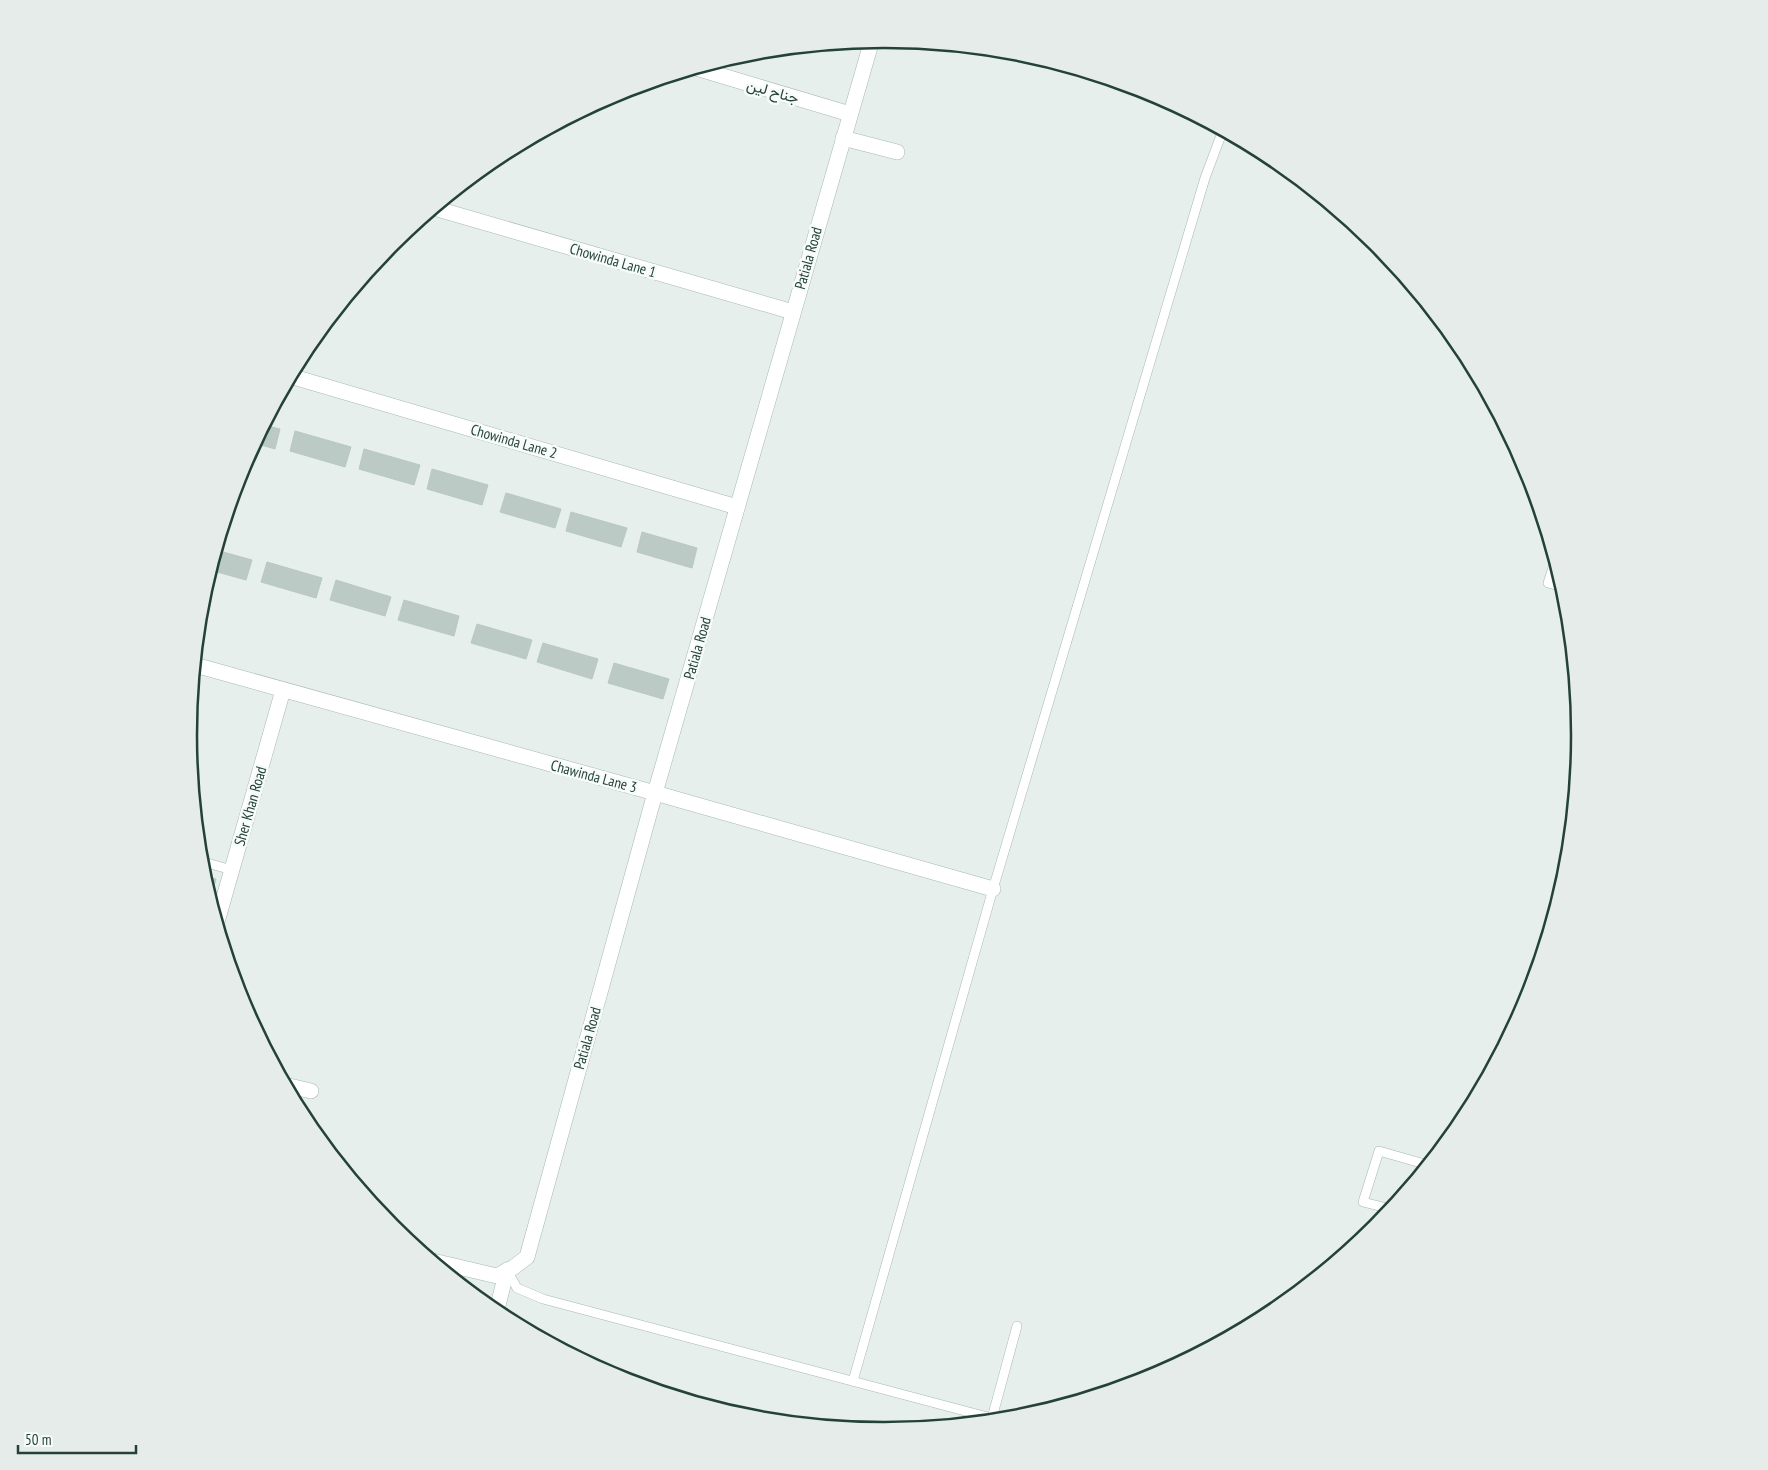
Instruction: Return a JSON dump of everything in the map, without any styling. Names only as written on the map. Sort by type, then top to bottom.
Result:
[{"type":"street","name":"Patiala Road","points":[[507,1270],[528,1257],[655,793],[792,312],[870,48]]},
{"type":"street","name":"جناح لین","points":[[706,71],[850,114]]},
{"type":"street","points":[[843,138],[897,152]]},
{"type":"street","name":"Chowinda Lane 1","points":[[441,210],[792,312]]},
{"type":"street","name":"Chowinda Lane 2","points":[[297,378],[737,507]]},
{"type":"street","name":"Chawinda Lane 3","points":[[200,666],[993,889]]},
{"type":"street","name":"Sher Khan Road","points":[[219,911],[283,690]]},
{"type":"street","points":[[294,1087],[311,1092]]},
{"type":"street","points":[[445,1264],[497,1276],[507,1270]]},
{"type":"street","points":[[498,1304],[507,1270]]},
{"type":"lane","points":[[853,1381],[993,889],[1202,188],[1220,136]]},
{"type":"lane","points":[[1551,572],[1548,582],[1554,584]]},
{"type":"lane","points":[[209,864],[232,870]]},
{"type":"lane","points":[[1383,1208],[1363,1202],[1379,1151],[1421,1163]]},
{"type":"lane","points":[[507,1270],[517,1288],[543,1299],[983,1415]]},
{"type":"lane","points":[[997,1413],[1017,1326]]},
{"type":"building","points":[[270,426],[280,429],[275,449],[261,445]]},
{"type":"building","points":[[295,431],[351,447],[345,467],[290,451]]},
{"type":"building","points":[[364,449],[420,465],[414,485],[359,469]]},
{"type":"building","points":[[432,469],[488,485],[482,505],[427,489]]},
{"type":"building","points":[[506,493],[561,509],[555,528],[500,512]]},
{"type":"building","points":[[571,512],[627,528],[621,547],[566,531]]},
{"type":"building","points":[[642,532],[697,548],[692,568],[637,552]]},
{"type":"building","points":[[222,552],[252,560],[246,580],[217,572]]},
{"type":"building","points":[[267,562],[322,578],[316,598],[261,582]]},
{"type":"building","points":[[336,580],[391,597],[385,616],[330,600]]},
{"type":"building","points":[[404,600],[459,616],[454,636],[398,620]]},
{"type":"building","points":[[477,624],[532,640],[526,659],[471,643]]},
{"type":"building","points":[[543,643],[598,659],[592,679],[537,662]]},
{"type":"building","points":[[614,663],[669,679],[663,699],[608,683]]},
{"type":"building","points":[[212,878],[216,879],[214,886]]}]
